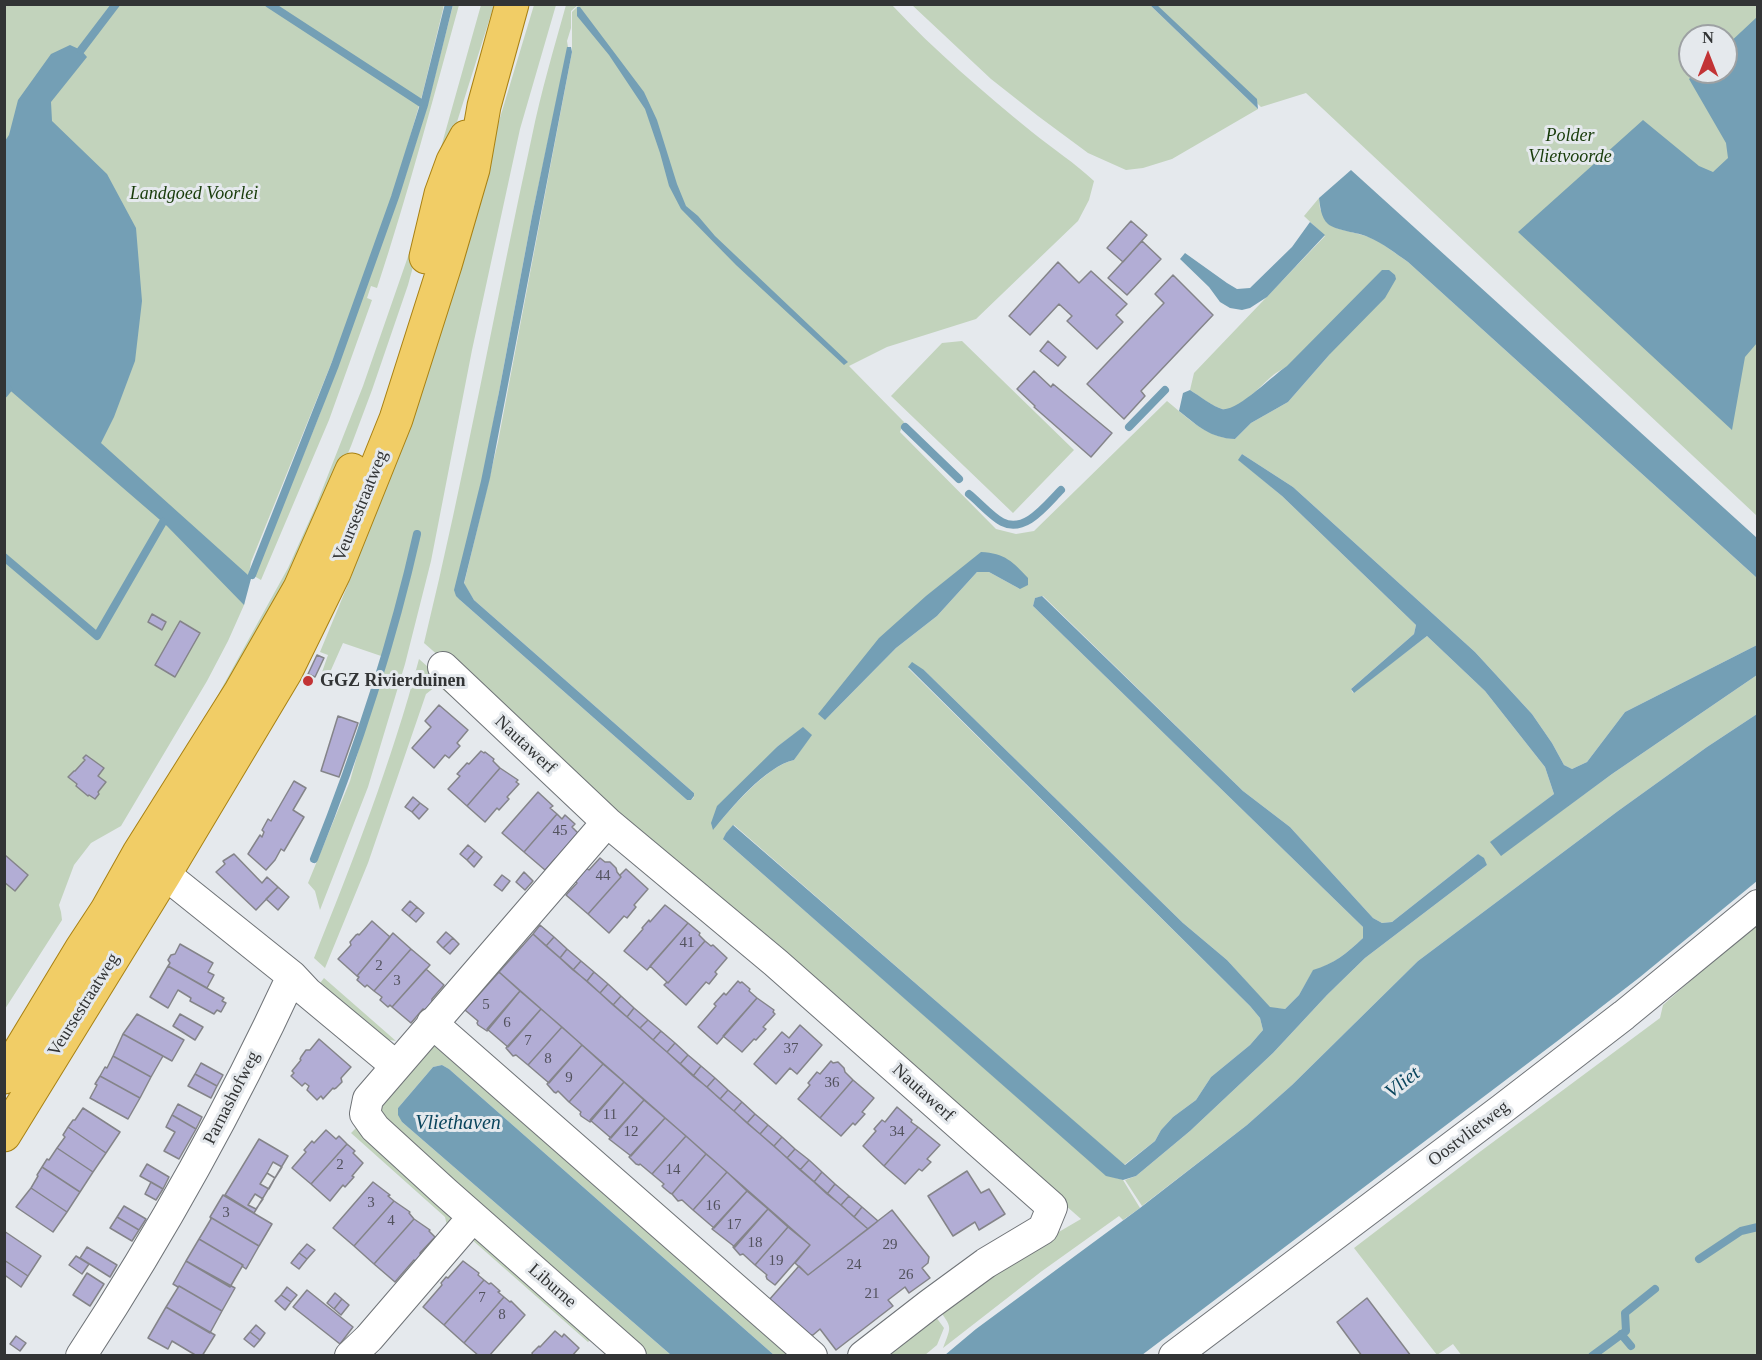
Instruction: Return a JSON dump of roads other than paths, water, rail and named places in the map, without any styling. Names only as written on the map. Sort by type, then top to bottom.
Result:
[{"type":"main road","name":"Veursestraatweg","points":[[4,1135],[286,671],[334,573],[400,408],[446,265],[473,169],[484,106],[512,4]]},
{"type":"main road","name":"Veursestraatweg","points":[[4,1077],[107,910],[139,853],[241,691],[300,588],[373,424],[426,256],[441,194],[453,161],[484,106]]},
{"type":"street","name":"Nautawerf","points":[[443,667],[607,822],[776,963],[1052,1208],[1043,1229],[986,1263],[862,1356]]},
{"type":"street","points":[[139,853],[292,976],[307,992],[396,1066],[432,1023],[507,949],[521,921],[607,822]]},
{"type":"street","name":"Oostvlietweg","points":[[1174,1356],[1624,1015],[1758,905]]},
{"type":"street","name":"Parnashofweg","points":[[81,1356],[176,1204],[215,1132],[292,976]]},
{"type":"street","points":[[432,1023],[812,1356]]},
{"type":"street","name":"Liburne","points":[[396,1066],[368,1099],[365,1114],[375,1128],[631,1356]]},
{"type":"street","points":[[350,1356],[369,1338],[473,1217]]},
{"type":"water","points":[[1150,5],[1157,5],[1257,99],[1258,109]]},
{"type":"water","points":[[577,7],[580,7],[644,92],[657,120],[686,206],[848,362],[844,365],[736,265],[681,209],[669,186],[645,109],[609,55],[577,16]]},
{"type":"water","points":[[1757,17],[1757,343],[1745,357],[1732,430],[1518,232],[1643,120],[1699,166],[1713,172],[1728,158],[1726,143],[1692,84],[1738,84],[1738,35]]},
{"type":"water","points":[[70,45],[81,50],[87,57],[51,102],[52,121],[107,174],[136,228],[142,301],[135,361],[114,417],[101,443],[248,575],[252,575],[244,605],[167,526],[5,386],[5,141],[9,135],[18,100],[51,54]]},
{"type":"water","points":[[567,47],[571,47],[572,52],[490,478],[464,583],[474,600],[694,793],[691,800],[687,800],[460,600],[454,590],[481,481]]},
{"type":"water","points":[[1351,170],[1757,538],[1757,578],[1408,262],[1373,239],[1328,224],[1322,215],[1319,198]]},
{"type":"water","points":[[1310,222],[1325,235],[1267,297],[1250,308],[1242,310],[1230,308],[1220,302],[1209,287],[1180,259],[1185,253],[1237,289],[1250,288],[1292,247]]},
{"type":"water","points":[[1382,270],[1389,270],[1396,279],[1385,298],[1330,354],[1288,402],[1251,423],[1235,439],[1211,434],[1179,411],[1183,393],[1190,390],[1222,409],[1237,405],[1287,366]]},
{"type":"water","points":[[1242,454],[1293,487],[1475,652],[1532,714],[1564,765],[1572,769],[1587,762],[1625,712],[1757,645],[1757,675],[1612,774],[1501,856],[1490,842],[1554,794],[1545,767],[1485,691],[1427,636],[1354,693],[1351,689],[1414,634],[1416,625],[1282,496],[1238,460]]},
{"type":"water","points":[[981,552],[996,554],[1008,559],[1028,578],[1028,585],[1020,589],[989,572],[977,572],[937,616],[896,648],[825,720],[818,714],[879,638],[926,596]]},
{"type":"water","points":[[1042,596],[1243,791],[1290,827],[1373,918],[1382,923],[1392,922],[1478,854],[1484,858],[1487,865],[1365,958],[1273,1053],[1190,1131],[1136,1176],[1123,1180],[1106,1176],[723,839],[733,825],[1125,1165],[1155,1141],[1173,1117],[1196,1100],[1211,1077],[1250,1045],[1263,1030],[1260,1018],[908,667],[912,662],[924,670],[1183,923],[1227,960],[1270,1007],[1285,1009],[1299,995],[1313,970],[1340,957],[1363,938],[1363,927],[1033,606],[1035,598]]},
{"type":"water","name":"Vliet","points":[[1757,714],[1757,881],[1640,977],[1142,1355],[945,1355],[976,1329],[1140,1208],[1247,1125],[1292,1085],[1418,961],[1618,811]]},
{"type":"water","points":[[803,727],[812,735],[794,760],[772,770],[761,779],[713,830],[711,823],[717,806],[778,746]]},
{"type":"water","name":"Vliethaven","points":[[442,1065],[774,1355],[671,1355],[402,1122],[398,1115],[398,1108],[433,1067]]},
{"type":"waterway","points":[[81,50],[116,4]]},
{"type":"waterway","points":[[269,4],[424,105],[449,4]]},
{"type":"waterway","points":[[252,575],[335,365],[395,197],[424,105]]},
{"type":"waterway","points":[[4,394],[8,389]]},
{"type":"waterway","points":[[1129,427],[1165,390]]},
{"type":"waterway","points":[[905,427],[959,479]]},
{"type":"waterway","points":[[969,494],[989,513],[1011,525],[1027,521],[1042,510],[1061,490]]},
{"type":"waterway","points":[[4,557],[97,636],[163,522]]},
{"type":"waterway","points":[[314,859],[372,699],[417,534]]},
{"type":"waterway","points":[[1699,1259],[1741,1231],[1758,1227]]},
{"type":"waterway","points":[[1592,1356],[1626,1331],[1625,1313],[1655,1289]]},
{"type":"waterway","points":[[1621,1334],[1631,1346]]},
{"type":"place","name":"GGZ Rivierduinen","points":[[308,681]]},
{"type":"park label","name":"Polder Vlietvoorde","points":[[1570,146]]},
{"type":"park label","name":"Landgoed Voorlei","points":[[194,194]]}]
